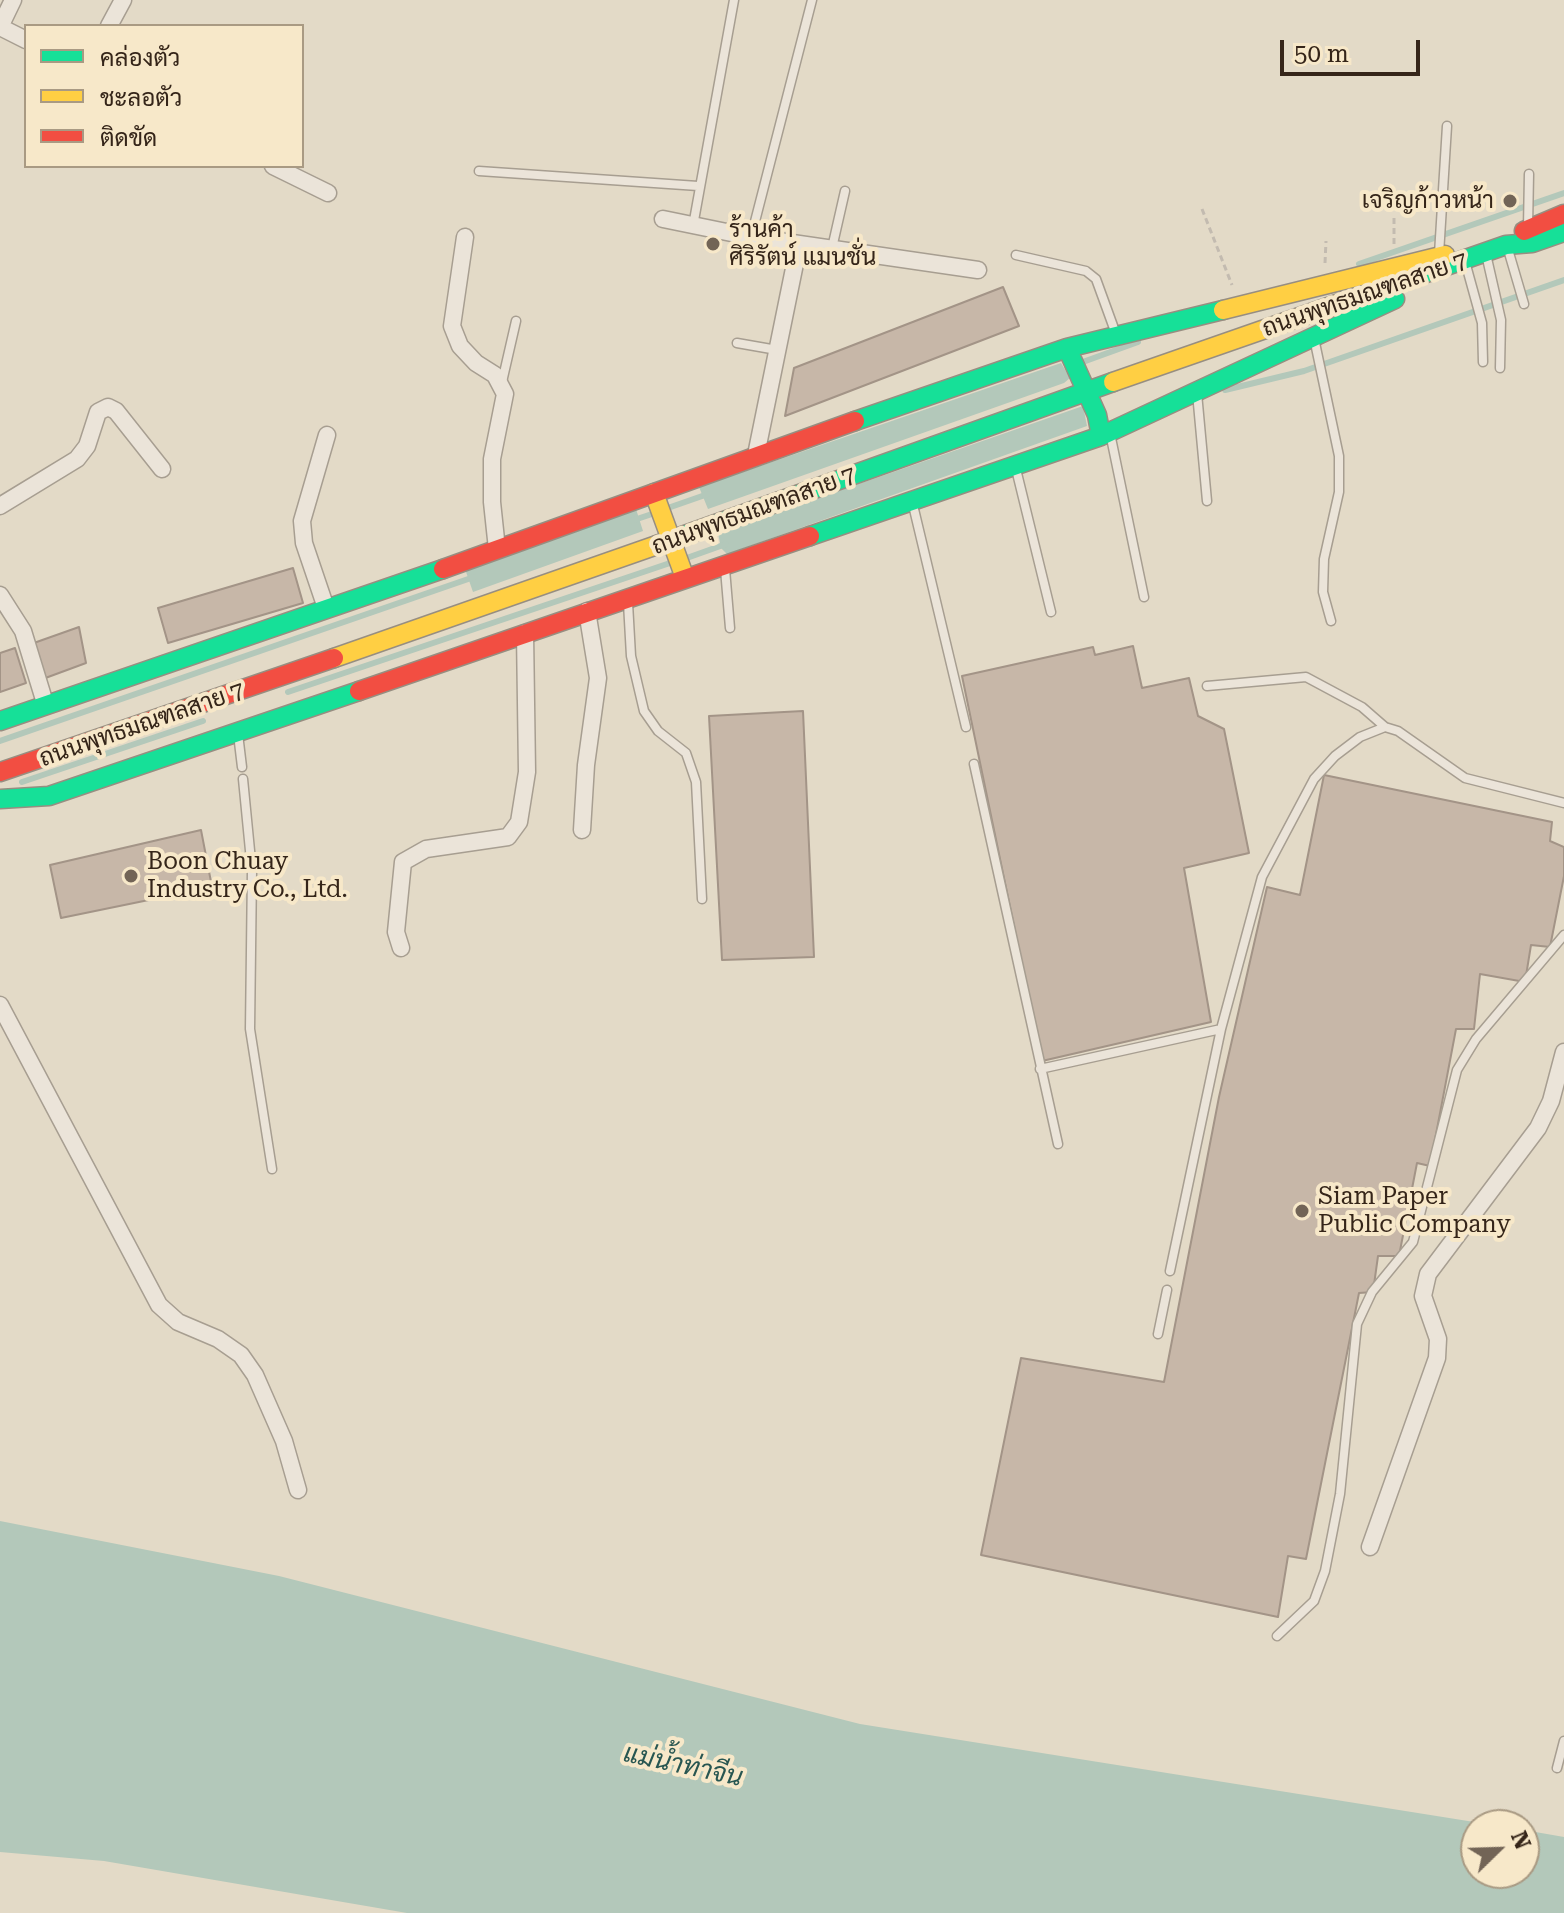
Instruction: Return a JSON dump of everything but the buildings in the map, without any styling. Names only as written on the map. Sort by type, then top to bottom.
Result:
[{"type":"main road","name":"ถนนพุทธมณฑลสาย 7","points":[[0,772],[245,690],[672,541],[1086,391],[1477,258],[1506,245],[1528,227],[1564,214]]},
{"type":"main road","name":"ถนนพุทธมณฑลสาย 7","points":[[1506,245],[1532,243],[1564,232]]},
{"type":"main road","points":[[0,721],[1067,348],[1439,255],[1477,258]]},
{"type":"main road","points":[[0,799],[49,796],[1105,434],[1477,258]]},
{"type":"main road","points":[[1067,348],[1105,434]]},
{"type":"main road","points":[[654,493],[685,578]]},
{"type":"main road","points":[[245,690],[257,727]]},
{"type":"street","points":[[13,0],[0,27],[24,39]]},
{"type":"street","points":[[110,24],[123,0]]},
{"type":"street","points":[[277,168],[328,193]]},
{"type":"street","points":[[663,219],[751,237],[978,270]]},
{"type":"street","points":[[465,237],[452,326],[460,346],[476,363],[502,382],[505,394],[492,459],[497,549]]},
{"type":"street","points":[[756,455],[799,244]]},
{"type":"street","points":[[0,506],[77,459],[87,446],[98,412],[108,407],[116,411],[162,469]]},
{"type":"street","points":[[326,608],[304,543],[302,521],[327,435]]},
{"type":"street","points":[[0,595],[23,631],[45,703]]},
{"type":"street","points":[[582,830],[586,765],[598,678],[587,611]]},
{"type":"street","points":[[401,948],[396,932],[403,862],[426,849],[508,837],[519,822],[527,772],[525,633]]},
{"type":"street","points":[[0,1005],[159,1305],[178,1322],[218,1339],[241,1355],[255,1375],[284,1441],[298,1490]]},
{"type":"street","points":[[1370,1547],[1437,1358],[1438,1339],[1423,1296],[1428,1274],[1538,1128],[1551,1101],[1564,1052]]},
{"type":"lane","points":[[693,226],[734,0]]},
{"type":"lane","points":[[751,237],[812,0]]},
{"type":"lane","points":[[1439,255],[1447,126]]},
{"type":"lane","points":[[479,171],[698,186]]},
{"type":"lane","points":[[1528,227],[1529,174]]},
{"type":"lane","points":[[831,249],[845,191]]},
{"type":"lane","points":[[1506,245],[1524,304]]},
{"type":"lane","points":[[1016,255],[1086,271],[1096,279],[1116,334]]},
{"type":"lane","points":[[1477,258],[1483,362]]},
{"type":"lane","points":[[1477,258],[1501,320],[1500,368]]},
{"type":"lane","points":[[502,382],[516,321]]},
{"type":"lane","points":[[1314,337],[1339,456],[1339,492],[1324,559],[1323,592],[1331,621]]},
{"type":"lane","points":[[737,343],[778,350]]},
{"type":"lane","points":[[1197,392],[1207,501]]},
{"type":"lane","points":[[1105,434],[1144,597]]},
{"type":"lane","points":[[1015,464],[1051,612]]},
{"type":"lane","points":[[912,500],[966,727]]},
{"type":"lane","points":[[725,564],[730,628]]},
{"type":"lane","points":[[628,598],[631,656],[644,711],[658,731],[686,753],[694,773],[702,899]]},
{"type":"lane","points":[[1207,686],[1306,677],[1362,707],[1385,727],[1398,731],[1465,778],[1564,803]]},
{"type":"lane","points":[[1170,1271],[1221,1029],[1262,877],[1314,779],[1335,756],[1360,737],[1385,727]]},
{"type":"lane","points":[[238,733],[242,767]]},
{"type":"lane","points":[[974,764],[1058,1144]]},
{"type":"lane","points":[[243,779],[252,871],[250,1029],[272,1169]]},
{"type":"lane","points":[[1277,1636],[1314,1601],[1325,1571],[1340,1494],[1357,1324],[1372,1292],[1413,1242],[1457,1070],[1476,1039],[1564,935]]},
{"type":"lane","points":[[1040,1069],[1221,1029]]},
{"type":"lane","points":[[1158,1334],[1167,1290]]},
{"type":"lane","points":[[1557,1768],[1564,1741]]},
{"type":"path","points":[[1202,209],[1227,265],[1237,304]]},
{"type":"path","points":[[1394,218],[1395,265]]},
{"type":"water","points":[[1061,363],[1070,378],[1064,383],[708,509],[699,487]]},
{"type":"water","points":[[1083,406],[1087,426],[727,554],[721,548],[718,533]]},
{"type":"water","points":[[636,509],[643,531],[473,592],[465,569]]},
{"type":"water","name":"แม่น้ำท่าจีน","points":[[0,1521],[279,1576],[860,1724],[1460,1820],[1460,1889],[1540,1889],[1540,1833],[1564,1837],[1564,1913],[407,1913],[104,1861],[0,1852]]},
{"type":"waterway","points":[[1359,264],[1564,193]]},
{"type":"waterway","points":[[1225,390],[1304,371],[1564,280]]},
{"type":"waterway","points":[[1080,363],[1138,342]]},
{"type":"waterway","points":[[665,509],[708,494]]},
{"type":"waterway","points":[[631,521],[655,513]]},
{"type":"waterway","points":[[684,559],[726,544]]},
{"type":"waterway","points":[[288,692],[673,562]]},
{"type":"waterway","points":[[0,741],[474,577]]},
{"type":"waterway","points":[[22,782],[203,721]]},
{"type":"traffic: fast","points":[[1403,281],[1506,245],[1532,243],[1564,232]]},
{"type":"traffic: fast","points":[[810,536],[1101,436],[1395,299]]},
{"type":"traffic: fast","points":[[855,421],[1067,348],[1223,310]]},
{"type":"traffic: fast","points":[[1067,348],[1097,415],[1101,436]]},
{"type":"traffic: fast","points":[[657,545],[1113,382]]},
{"type":"traffic: fast","points":[[0,721],[443,569]]},
{"type":"traffic: fast","points":[[0,799],[49,796],[359,691]]},
{"type":"traffic: slow","points":[[1223,310],[1445,255]]},
{"type":"traffic: slow","points":[[1113,382],[1403,281]]},
{"type":"traffic: slow","points":[[654,493],[685,578]]},
{"type":"traffic: slow","points":[[334,658],[657,545]]},
{"type":"traffic: jam","points":[[1524,231],[1564,214]]},
{"type":"traffic: jam","points":[[443,569],[855,421]]},
{"type":"traffic: jam","points":[[359,691],[810,536]]},
{"type":"traffic: jam","points":[[0,772],[334,658]]},
{"type":"place","name":"เจริญก้าวหน้า","points":[[1510,201]]},
{"type":"place","name":"ร้านค้า ศิริรัตน์ แมนชั่น","points":[[713,244]]},
{"type":"place","name":"Boon Chuay Industry Co., Ltd.","points":[[131,876]]},
{"type":"place","name":"Siam Paper Public Company","points":[[1302,1211]]}]
